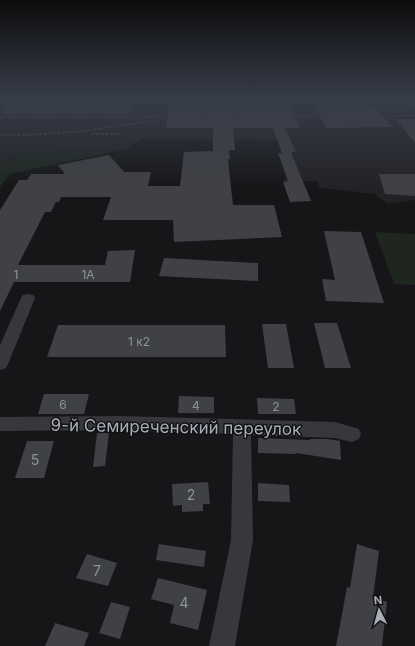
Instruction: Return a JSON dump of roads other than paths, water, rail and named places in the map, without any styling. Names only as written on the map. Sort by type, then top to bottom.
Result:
[{"type":"street","points":[[0,364],[28,298]]},
{"type":"street","name":"9-й Семиреченский переулок","points":[[0,424],[119,423],[335,430],[352,434]]},
{"type":"street","points":[[222,646],[242,540],[242,427]]},
{"type":"railway","points":[[26,135],[95,129]]},
{"type":"railway","points":[[92,134],[121,134]]},
{"type":"railway","points":[[0,135],[26,135]]},
{"type":"railway","points":[[26,135],[32,135]]}]
